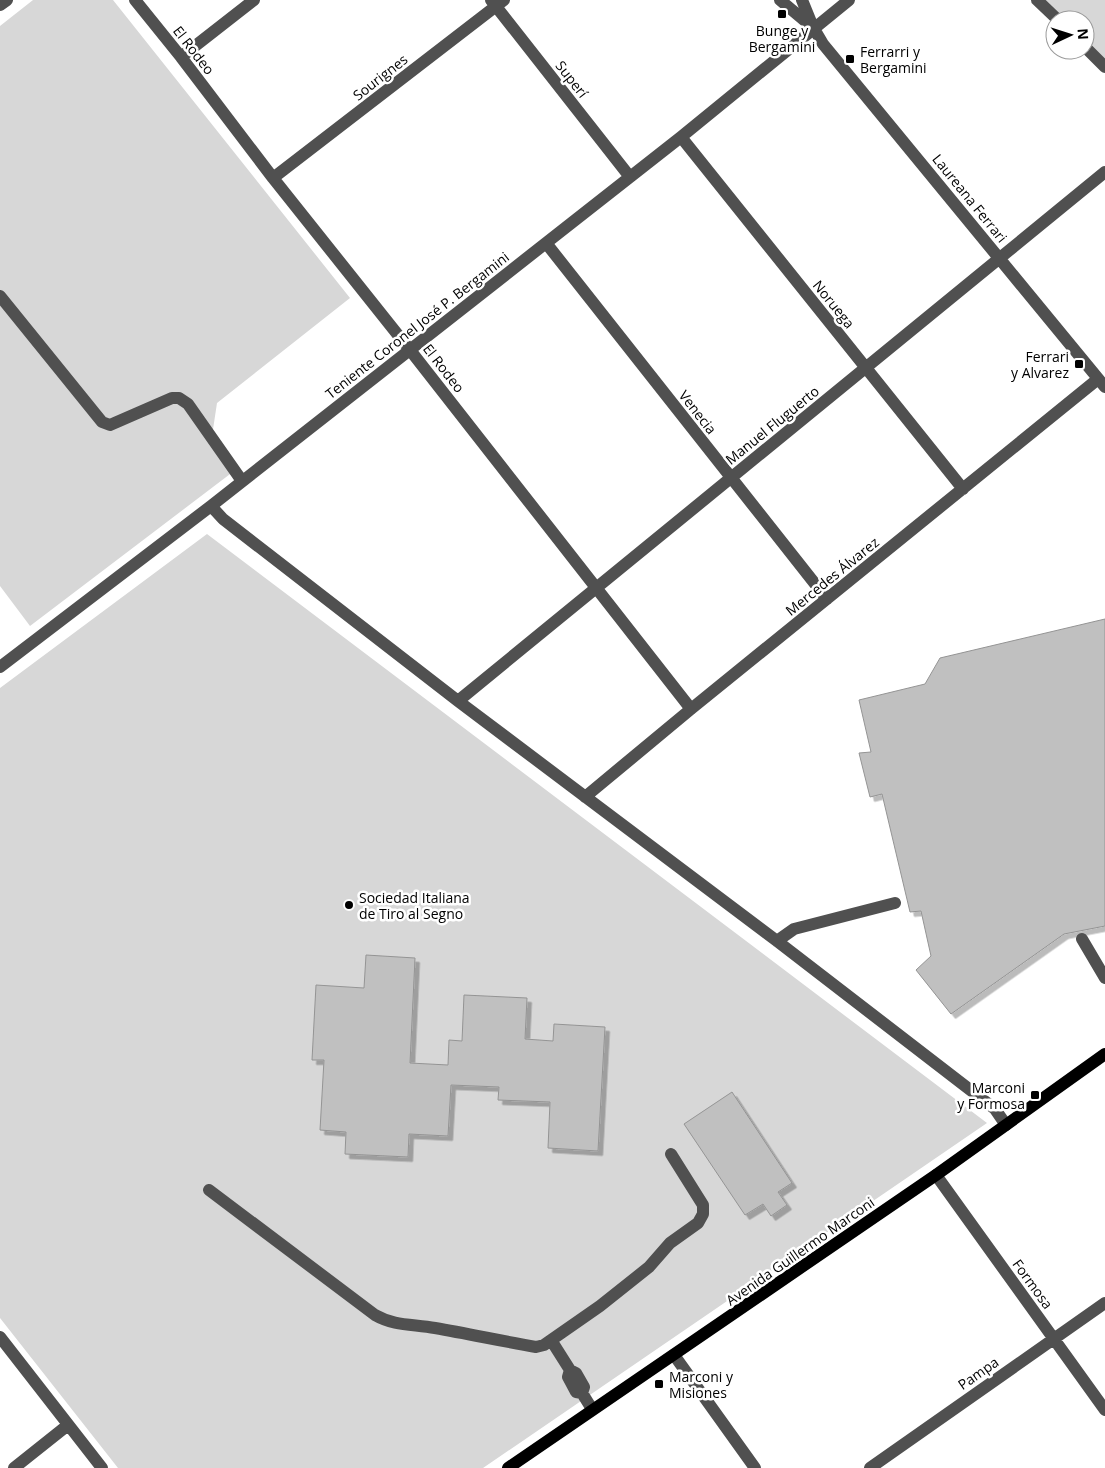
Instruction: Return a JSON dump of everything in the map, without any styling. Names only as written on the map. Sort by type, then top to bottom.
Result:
[{"type":"main road","name":"Avenida Guillermo Marconi","points":[[508,1468],[936,1175],[1105,1054]]},
{"type":"street","points":[[0,6],[7,0]]},
{"type":"street","name":"El Rodeo","points":[[135,0],[181,56],[274,178],[691,709]]},
{"type":"street","points":[[181,56],[254,0]]},
{"type":"street","points":[[780,0],[813,28]]},
{"type":"street","points":[[802,0],[813,28]]},
{"type":"street","name":"Teniente Coronel José P. Bergamini","points":[[0,667],[211,506],[410,350],[681,137],[849,0]]},
{"type":"street","points":[[1037,0],[1048,10]]},
{"type":"street","name":"Superí","points":[[497,2],[630,177]]},
{"type":"street","name":"Sourignes","points":[[274,178],[497,2]]},
{"type":"street","name":"Laureana Ferrari","points":[[813,28],[823,44],[1102,383]]},
{"type":"street","points":[[1095,57],[1105,67]]},
{"type":"street","name":"Noruega","points":[[681,137],[964,490]]},
{"type":"street","name":"Manuel Fluguerto","points":[[458,701],[1105,172]]},
{"type":"street","name":"Venecia","points":[[546,243],[827,599]]},
{"type":"street","points":[[0,296],[102,422],[110,425],[172,398],[179,398],[188,404],[242,481]]},
{"type":"street","name":"Mercedes Álvarez","points":[[585,797],[827,599],[1102,383]]},
{"type":"street","points":[[211,506],[223,519],[458,701],[777,941],[995,1109],[1001,1115],[1006,1126]]},
{"type":"street","points":[[777,941],[794,930],[896,904]]},
{"type":"street","points":[[1082,940],[1105,978]]},
{"type":"street","points":[[209,1190],[375,1315],[386,1321],[536,1347],[552,1340],[600,1306],[649,1267],[670,1243],[698,1223],[703,1214],[703,1205],[671,1154]]},
{"type":"street","name":"Formosa","points":[[936,1175],[1105,1410]]},
{"type":"street","name":"Pampa","points":[[870,1468],[1105,1303]]},
{"type":"street","points":[[0,1337],[102,1468]]},
{"type":"street","points":[[552,1340],[570,1370],[576,1373],[581,1381],[584,1387],[582,1393],[592,1409]]},
{"type":"street","points":[[674,1355],[755,1468]]},
{"type":"street","points":[[14,1468],[68,1425]]},
{"type":"shaded area","points":[[33,0],[113,0],[350,298],[217,403],[212,436],[238,468],[30,626],[0,586],[0,26]]},
{"type":"shaded area","points":[[1045,0],[1105,0],[1105,63],[1095,52],[1095,10],[1054,10]]},
{"type":"shaded area","name":"Sociedad Italiana de Tiro al Segno","points":[[207,534],[987,1123],[483,1468],[118,1468],[0,1318],[0,688]]},
{"type":"building","points":[[1105,619],[1105,926],[1064,934],[951,1014],[916,970],[931,956],[921,911],[910,912],[882,794],[870,797],[859,753],[871,752],[859,700],[925,684],[940,658]]},
{"type":"building","points":[[366,955],[415,958],[410,1063],[448,1065],[449,1040],[462,1041],[464,995],[527,998],[525,1039],[553,1041],[554,1024],[605,1027],[598,1151],[548,1148],[550,1102],[498,1100],[499,1087],[451,1085],[448,1136],[409,1134],[408,1157],[345,1154],[346,1132],[320,1130],[324,1060],[312,1060],[316,985],[364,988]]},
{"type":"building","points":[[732,1092],[792,1183],[778,1192],[787,1205],[771,1216],[763,1204],[745,1215],[684,1124]]},
{"type":"place","name":"Bunge y Bergamini","points":[[782,14]]},
{"type":"place","name":"Ferrarri y Bergamini","points":[[850,59]]},
{"type":"place","name":"Ferrari y Alvarez","points":[[1079,364]]},
{"type":"place","name":"Sociedad Italiana de Tiro al Segno","points":[[349,905]]},
{"type":"place","name":"Marconi y Formosa","points":[[1035,1095]]},
{"type":"place","name":"Marconi y Misiones","points":[[659,1384]]}]
